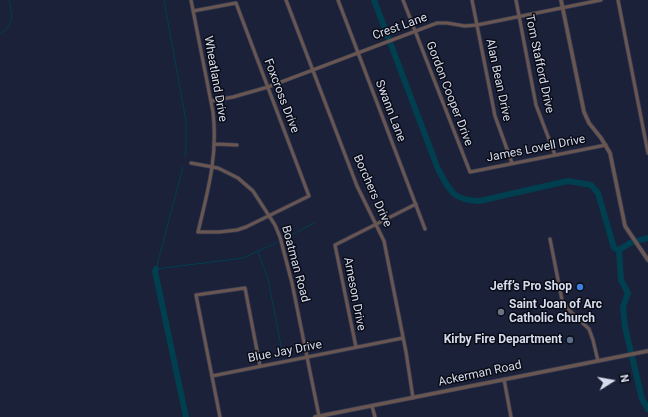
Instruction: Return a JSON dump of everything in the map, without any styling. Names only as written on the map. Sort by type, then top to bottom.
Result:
[{"type":"street","name":"Wheatland Drive","points":[[191,0],[215,127],[213,167],[198,232],[219,232],[241,229],[269,216]]},
{"type":"street","name":"Borchers Drive","points":[[286,0],[357,186],[384,241],[413,398]]},
{"type":"street","name":"Swann Lane","points":[[338,0],[426,229]]},
{"type":"street","name":"Gordon Cooper Drive","points":[[403,0],[470,172]]},
{"type":"street","name":"Alan Bean Drive","points":[[472,0],[495,116],[512,163]]},
{"type":"street","name":"Tom Stafford Drive","points":[[516,0],[536,105],[555,155]]},
{"type":"street","points":[[561,0],[584,112],[589,123],[606,145],[612,163],[623,220],[630,235],[648,260]]},
{"type":"street","name":"Crest Lane","points":[[211,101],[268,87],[395,38],[440,23],[465,26],[477,25],[601,0]]},
{"type":"street","points":[[618,0],[648,154]]},
{"type":"street","name":"Foxcross Drive","points":[[193,11],[236,3],[310,196],[269,216]]},
{"type":"street","points":[[215,144],[237,145]]},
{"type":"street","name":"James Lovell Drive","points":[[470,172],[606,145]]},
{"type":"street","name":"Boatman Road","points":[[191,163],[213,167],[229,173],[247,185],[258,198],[278,231],[288,266],[307,356],[317,417]]},
{"type":"street","points":[[376,225],[416,204]]},
{"type":"street","name":"Arneson Drive","points":[[356,347],[335,245],[376,225]]},
{"type":"street","points":[[550,239],[562,300],[569,310],[589,329],[594,340],[598,361]]},
{"type":"street","points":[[220,417],[196,294],[245,288],[260,366]]},
{"type":"street","name":"Blue Jay Drive","points":[[212,376],[403,338]]},
{"type":"street","name":"Ackerman Road","points":[[317,417],[648,351]]},
{"type":"street","points":[[504,379],[511,417]]},
{"type":"street","points":[[372,406],[375,417]]},
{"type":"waterway","points":[[0,34],[5,31],[10,23],[11,15],[9,0]]},
{"type":"waterway","points":[[164,0],[186,121],[185,157]]},
{"type":"waterway","points":[[374,0],[438,169],[449,189],[463,199],[479,201],[568,181],[591,185],[598,193],[614,248],[619,250]]},
{"type":"waterway","points":[[183,167],[156,269],[243,258],[278,242]]},
{"type":"waterway","points":[[286,238],[314,223]]},
{"type":"waterway","points":[[648,238],[630,243],[619,250],[621,280],[628,293],[623,307],[625,327],[642,399],[648,409]]},
{"type":"waterway","points":[[258,252],[268,279],[283,356]]},
{"type":"waterway","points":[[156,269],[155,271],[186,417]]},
{"type":"place","name":"Jeff’s Pro Shop","points":[[580,287]]},
{"type":"place","name":"Saint Joan of Arc Catholic Church","points":[[501,312]]},
{"type":"place","name":"Kirby Fire Department","points":[[570,340]]}]
